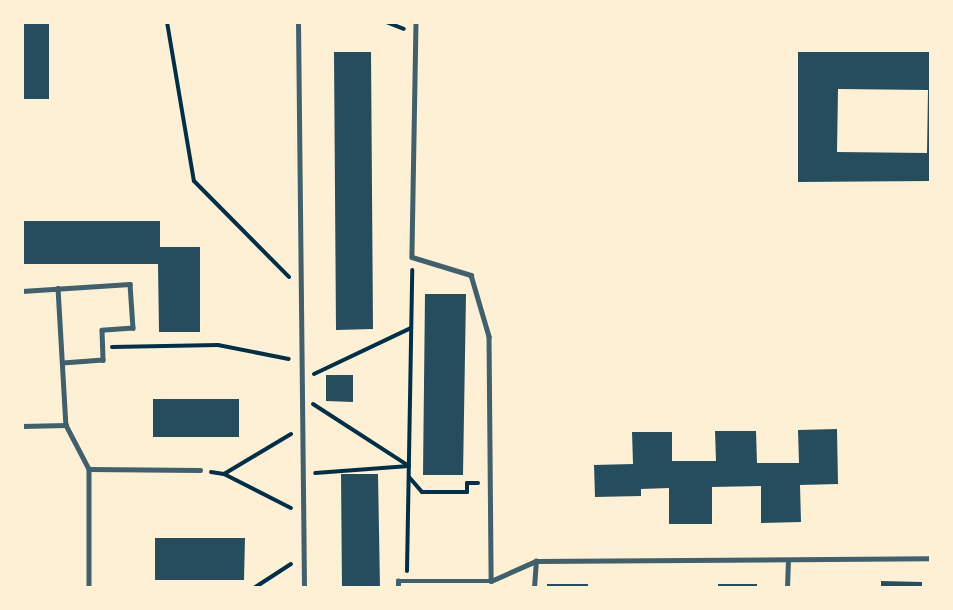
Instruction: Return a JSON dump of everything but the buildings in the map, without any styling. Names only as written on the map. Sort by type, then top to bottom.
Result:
[{"type":"street","points":[[298,22],[304,588]]},
{"type":"lane","points":[[416,22],[412,257],[471,275],[489,336],[491,581]]},
{"type":"lane","points":[[22,291],[130,284],[133,328],[102,330],[104,360],[63,363]]},
{"type":"lane","points":[[58,288],[66,425],[89,469],[89,588]]},
{"type":"lane","points":[[22,426],[66,425]]},
{"type":"lane","points":[[89,469],[200,470]]},
{"type":"lane","points":[[398,588],[398,581],[491,581],[536,561],[788,561],[930,558]]},
{"type":"lane","points":[[534,588],[536,561]]},
{"type":"lane","points":[[787,588],[788,561]]},
{"type":"path","points":[[166,22],[194,181],[301,288]]},
{"type":"path","points":[[386,22],[416,33]]},
{"type":"path","points":[[407,581],[412,257]]},
{"type":"path","points":[[302,380],[411,328]]},
{"type":"path","points":[[102,347],[218,345],[302,362]]},
{"type":"path","points":[[302,398],[409,466]]},
{"type":"path","points":[[224,474],[243,459],[302,428]]},
{"type":"path","points":[[303,473],[409,466]]},
{"type":"path","points":[[200,470],[224,474],[283,508],[303,509]]},
{"type":"path","points":[[408,476],[422,492],[466,492],[466,483],[490,483]]},
{"type":"path","points":[[254,588],[287,565],[304,563]]}]
